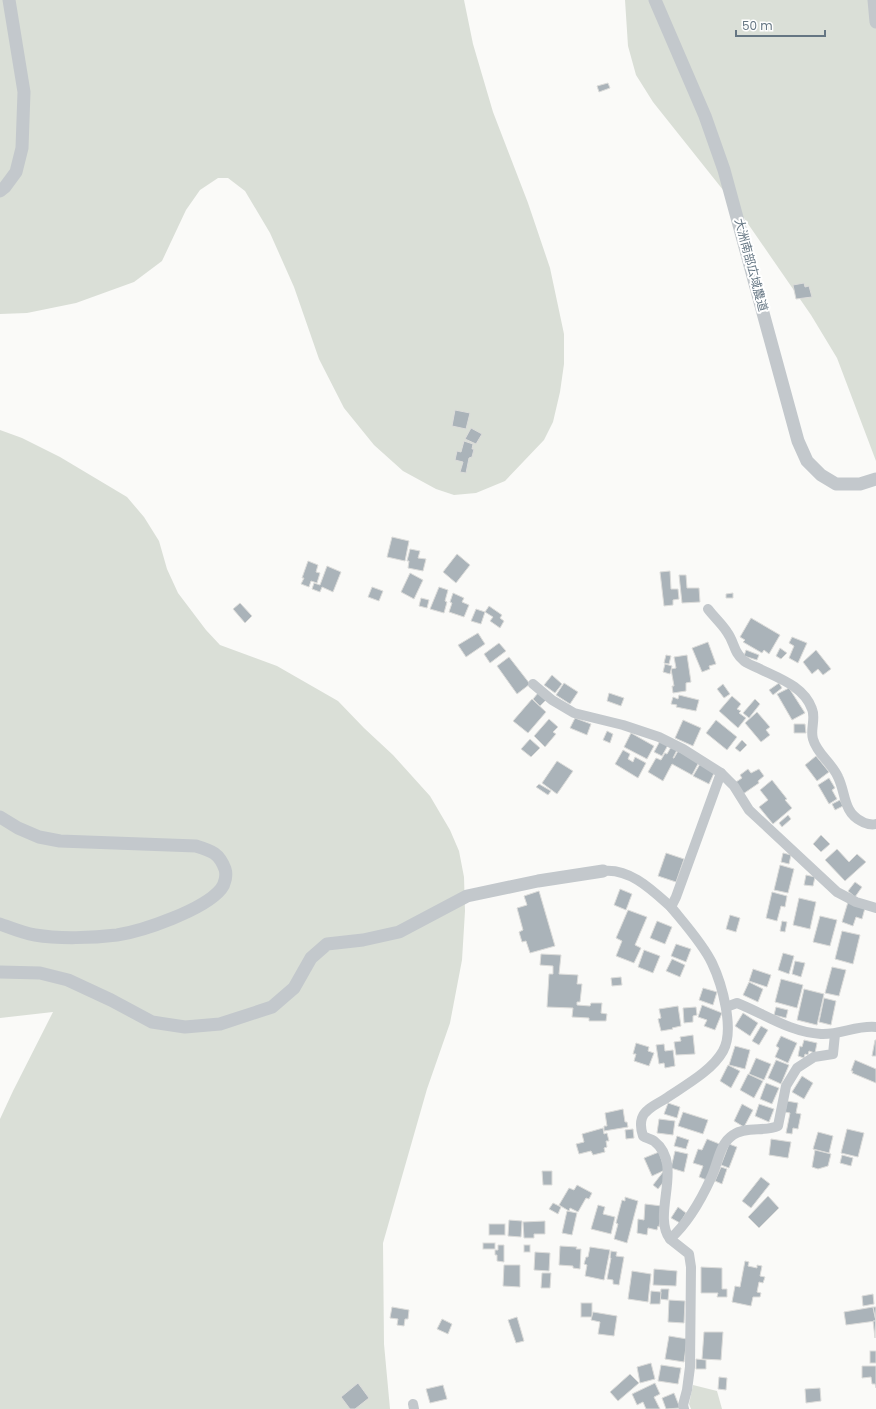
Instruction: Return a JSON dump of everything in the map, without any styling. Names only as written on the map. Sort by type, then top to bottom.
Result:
[{"type":"street","points":[[0,191],[5,187],[16,172],[22,148],[24,92],[9,0]]},
{"type":"street","name":"大洲南部広域農道","points":[[655,0],[702,110],[724,170],[798,441],[806,462],[821,475],[836,484],[860,484],[876,479]]},
{"type":"street","points":[[874,0],[876,22]]},
{"type":"street","points":[[708,609],[732,639],[736,652],[745,662],[787,682],[800,690],[808,699],[813,711],[812,737],[816,746],[839,777],[847,807],[854,817],[863,822],[873,825],[876,824]]},
{"type":"street","points":[[533,684],[552,700],[574,713],[623,725],[659,737],[683,749],[721,773],[734,786],[749,810],[837,892],[856,902],[876,908]]},
{"type":"street","points":[[671,907],[721,773]]},
{"type":"street","points":[[0,816],[18,828],[39,837],[60,841],[196,846],[213,852],[223,862],[227,875],[222,889],[201,905],[160,923],[117,935],[79,938],[35,935],[0,924]]},
{"type":"street","points":[[0,972],[40,973],[68,980],[111,1000],[152,1022],[185,1027],[220,1024],[272,1007],[294,988],[311,958],[327,944],[363,940],[399,932],[467,896],[538,881],[604,871],[613,870],[631,876],[652,890],[671,907],[694,935],[712,962],[721,987],[728,1024],[724,1050],[716,1061],[698,1076],[649,1109],[642,1117],[640,1128],[643,1136],[654,1141],[661,1149],[666,1160],[669,1172],[664,1209],[668,1237],[689,1254],[691,1267],[690,1367],[687,1390],[683,1405],[684,1409]]},
{"type":"street","points":[[726,1007],[737,1003],[787,1027],[820,1034],[835,1034],[856,1029],[876,1027]]},
{"type":"street","points":[[670,1239],[682,1229],[705,1191],[713,1176],[725,1142],[734,1134],[756,1128],[772,1129],[778,1126],[786,1086],[797,1068],[814,1057],[833,1054],[835,1034]]},
{"type":"shaded area","points":[[0,0],[464,0],[473,44],[493,112],[528,203],[550,268],[564,334],[564,364],[560,392],[553,422],[544,440],[505,481],[476,493],[454,495],[436,489],[403,471],[374,445],[344,408],[319,359],[294,287],[270,233],[245,191],[228,178],[218,178],[200,190],[186,210],[162,261],[134,282],[76,303],[27,313],[0,314]]},
{"type":"shaded area","points":[[625,0],[874,0],[876,3],[876,461],[837,358],[811,315],[735,205],[653,102],[636,75],[628,46]]},
{"type":"shaded area","points":[[0,430],[22,438],[60,457],[127,497],[144,517],[159,541],[167,569],[178,593],[206,630],[220,645],[277,666],[338,701],[393,755],[430,796],[450,830],[459,851],[464,877],[465,911],[462,960],[450,1023],[427,1089],[383,1243],[384,1344],[390,1409],[0,1409],[0,1119],[53,1012],[0,1018]]},
{"type":"shaded area","points":[[693,1385],[717,1391],[722,1409],[691,1409],[689,1404]]},
{"type":"building","points":[[608,83],[610,88],[599,92],[597,86]]},
{"type":"building","points":[[804,283],[805,287],[809,286],[812,297],[796,299],[793,285]]},
{"type":"building","points":[[455,410],[470,413],[466,429],[452,426]]},
{"type":"building","points":[[471,428],[482,434],[476,444],[465,439]]},
{"type":"building","points":[[464,441],[473,444],[472,449],[474,449],[472,457],[469,458],[466,473],[460,472],[463,462],[455,460],[457,451],[461,452]]},
{"type":"building","points":[[392,537],[409,541],[405,561],[387,557]]},
{"type":"building","points":[[410,549],[420,551],[418,558],[426,559],[423,571],[408,568],[409,561],[407,561]]},
{"type":"building","points":[[457,554],[470,565],[456,583],[443,572]]},
{"type":"building","points":[[308,561],[318,565],[316,572],[320,573],[317,583],[311,581],[309,587],[301,584]]},
{"type":"building","points":[[327,566],[341,572],[333,592],[322,587],[320,592],[312,589],[314,583],[320,585]]},
{"type":"building","points":[[670,571],[671,589],[678,589],[679,599],[673,600],[673,605],[664,606],[660,572]]},
{"type":"building","points":[[410,573],[423,580],[414,599],[401,592]]},
{"type":"building","points":[[679,575],[686,575],[687,588],[699,588],[700,602],[682,603]]},
{"type":"building","points":[[372,587],[383,591],[379,601],[368,597]]},
{"type":"building","points":[[439,587],[448,590],[444,613],[430,609]]},
{"type":"building","points":[[453,593],[464,598],[462,602],[469,605],[464,617],[449,612]]},
{"type":"building","points":[[733,593],[733,598],[726,598],[726,594]]},
{"type":"building","points":[[421,598],[429,600],[427,608],[419,606]]},
{"type":"building","points":[[240,603],[252,616],[245,623],[233,609]]},
{"type":"building","points":[[489,606],[502,615],[500,618],[504,621],[500,628],[490,621],[493,617],[485,612]]},
{"type":"building","points":[[476,609],[485,612],[481,624],[471,621]]},
{"type":"building","points":[[751,618],[780,635],[769,654],[764,650],[762,653],[743,642],[745,640],[740,637]]},
{"type":"building","points":[[478,633],[485,644],[466,657],[458,645]]},
{"type":"building","points":[[792,637],[807,643],[798,663],[789,658],[794,646],[789,643]]},
{"type":"building","points":[[708,642],[716,664],[709,666],[710,669],[702,672],[692,648]]},
{"type":"building","points":[[499,643],[506,651],[490,663],[484,654]]},
{"type":"building","points":[[780,648],[787,653],[781,659],[776,656]]},
{"type":"building","points":[[746,650],[759,655],[757,660],[744,656]]},
{"type":"building","points":[[816,650],[831,669],[823,675],[818,669],[812,674],[803,662]]},
{"type":"building","points":[[666,655],[671,656],[669,664],[664,663]]},
{"type":"building","points":[[687,655],[691,682],[686,683],[686,691],[673,693],[672,686],[674,686],[671,669],[676,668],[674,657]]},
{"type":"building","points":[[509,657],[530,684],[517,694],[497,666]]},
{"type":"building","points":[[665,664],[672,666],[670,674],[663,672]]},
{"type":"building","points":[[552,675],[562,684],[555,693],[544,685]]},
{"type":"building","points":[[564,683],[578,692],[570,704],[556,695]]},
{"type":"building","points":[[779,683],[782,688],[773,695],[769,690]]},
{"type":"building","points":[[723,684],[730,694],[724,698],[717,689]]},
{"type":"building","points":[[789,688],[805,713],[792,720],[777,694]]},
{"type":"building","points":[[538,693],[546,700],[540,706],[533,699]]},
{"type":"building","points":[[609,693],[624,698],[621,706],[607,701]]},
{"type":"building","points":[[679,695],[699,700],[696,711],[676,707],[677,705],[671,704],[673,697],[678,699]]},
{"type":"building","points":[[732,696],[741,704],[737,709],[741,711],[739,713],[746,718],[738,728],[719,711]]},
{"type":"building","points":[[532,699],[546,712],[528,733],[513,721]]},
{"type":"building","points":[[755,699],[760,704],[749,718],[743,713]]},
{"type":"building","points":[[757,712],[770,727],[766,730],[770,735],[761,742],[745,723]]},
{"type":"building","points":[[575,718],[591,724],[587,735],[570,728]]},
{"type":"building","points":[[549,719],[558,727],[553,732],[556,734],[545,747],[534,736]]},
{"type":"building","points":[[683,720],[701,728],[693,746],[675,738]]},
{"type":"building","points":[[716,720],[737,737],[727,750],[706,733]]},
{"type":"building","points":[[794,724],[805,724],[806,733],[794,733]]},
{"type":"building","points":[[607,731],[613,734],[610,743],[603,740]]},
{"type":"building","points":[[631,733],[654,746],[647,759],[624,747]]},
{"type":"building","points":[[530,739],[540,748],[531,757],[521,749]]},
{"type":"building","points":[[742,740],[747,745],[740,752],[735,748]]},
{"type":"building","points":[[660,741],[668,745],[662,756],[654,752]]},
{"type":"building","points":[[671,747],[677,750],[673,758],[678,751],[699,762],[692,775],[672,764],[663,781],[648,772],[656,758],[661,760]]},
{"type":"building","points":[[623,750],[630,754],[628,759],[633,762],[635,757],[646,763],[638,778],[615,764]]},
{"type":"building","points":[[816,756],[829,772],[817,781],[805,765]]},
{"type":"building","points":[[557,761],[573,771],[557,794],[542,783]]},
{"type":"building","points":[[700,764],[715,771],[709,784],[693,776]]},
{"type":"building","points":[[748,769],[751,773],[759,769],[764,776],[758,781],[759,783],[743,794],[736,782],[742,778],[740,775]]},
{"type":"building","points":[[829,778],[835,788],[832,790],[837,799],[829,804],[818,785]]},
{"type":"building","points":[[772,780],[792,808],[773,824],[759,807],[768,800],[760,790]]},
{"type":"building","points":[[539,784],[551,791],[548,795],[536,787]]},
{"type":"building","points":[[840,800],[843,806],[835,810],[832,804]]},
{"type":"building","points":[[788,815],[791,819],[782,827],[779,823]]},
{"type":"building","points":[[821,835],[830,844],[821,852],[813,844]]},
{"type":"building","points":[[837,849],[849,862],[857,854],[866,862],[845,881],[825,860]]},
{"type":"building","points":[[666,853],[684,859],[676,882],[658,876]]},
{"type":"building","points":[[783,853],[791,855],[789,864],[781,862]]},
{"type":"building","points":[[780,865],[794,869],[788,893],[774,890]]},
{"type":"building","points":[[806,875],[815,877],[813,886],[804,885]]},
{"type":"building","points":[[855,882],[862,887],[855,897],[848,891]]},
{"type":"building","points":[[620,889],[632,894],[626,910],[614,905]]},
{"type":"building","points":[[539,891],[555,946],[530,953],[526,941],[522,942],[519,932],[523,930],[517,908],[527,905],[524,896]]},
{"type":"building","points":[[772,892],[787,896],[785,907],[781,906],[777,921],[766,918]]},
{"type":"building","points":[[799,898],[816,902],[810,929],[793,925]]},
{"type":"building","points":[[848,902],[865,908],[862,919],[856,917],[853,926],[842,922]]},
{"type":"building","points":[[628,910],[647,917],[635,945],[641,948],[634,963],[616,956],[622,941],[616,938]]},
{"type":"building","points":[[730,915],[740,918],[736,932],[726,929]]},
{"type":"building","points":[[820,916],[837,920],[830,946],[813,942]]},
{"type":"building","points":[[657,921],[672,927],[665,944],[650,938]]},
{"type":"building","points":[[782,921],[787,922],[785,932],[780,931]]},
{"type":"building","points":[[842,931],[860,935],[853,964],[835,959]]},
{"type":"building","points":[[676,944],[691,949],[686,962],[671,956]]},
{"type":"building","points":[[644,950],[660,956],[653,973],[638,967]]},
{"type":"building","points":[[783,953],[794,956],[789,974],[778,970]]},
{"type":"building","points":[[541,954],[561,955],[559,974],[578,975],[577,984],[582,984],[580,1002],[577,1002],[577,1005],[590,1006],[591,1003],[602,1003],[601,1013],[607,1014],[606,1021],[589,1021],[589,1018],[572,1017],[573,1008],[547,1007],[549,974],[553,974],[553,966],[540,965]]},
{"type":"building","points":[[672,959],[685,965],[680,977],[666,971]]},
{"type":"building","points":[[795,961],[805,963],[801,977],[792,974]]},
{"type":"building","points":[[832,967],[846,970],[839,996],[825,993]]},
{"type":"building","points":[[753,969],[771,975],[767,987],[749,981]]},
{"type":"building","points":[[621,977],[622,985],[612,986],[611,978]]},
{"type":"building","points":[[781,979],[803,985],[797,1008],[775,1002]]},
{"type":"building","points":[[749,982],[763,989],[758,1002],[743,995]]},
{"type":"building","points":[[703,988],[717,992],[713,1005],[699,1000]]},
{"type":"building","points":[[804,989],[824,994],[817,1025],[797,1020]]},
{"type":"building","points":[[824,998],[836,1001],[831,1025],[819,1022]]},
{"type":"building","points":[[702,1005],[722,1013],[715,1030],[704,1026],[707,1020],[698,1017]]},
{"type":"building","points":[[678,1006],[681,1026],[661,1031],[658,1019],[661,1018],[659,1009]]},
{"type":"building","points":[[696,1007],[697,1015],[693,1016],[693,1022],[684,1023],[683,1008]]},
{"type":"building","points":[[776,1007],[788,1010],[786,1018],[774,1015]]},
{"type":"building","points":[[743,1013],[758,1023],[750,1036],[735,1026]]},
{"type":"building","points":[[761,1026],[768,1030],[759,1045],[752,1041]]},
{"type":"building","points":[[693,1035],[695,1054],[676,1055],[674,1042],[681,1041],[680,1037]]},
{"type":"building","points":[[781,1036],[797,1043],[788,1063],[775,1057],[779,1048],[776,1046]]},
{"type":"building","points":[[804,1040],[817,1043],[815,1053],[809,1051],[808,1055],[805,1054],[804,1058],[798,1056],[800,1046],[802,1047]]},
{"type":"building","points":[[875,1040],[876,1056],[872,1056]]},
{"type":"building","points":[[636,1043],[649,1047],[648,1051],[654,1053],[649,1066],[634,1061],[636,1054],[633,1054]]},
{"type":"building","points":[[664,1044],[665,1051],[673,1050],[675,1066],[665,1068],[664,1063],[659,1064],[656,1045]]},
{"type":"building","points":[[735,1046],[750,1050],[745,1069],[729,1065]]},
{"type":"building","points":[[756,1058],[771,1064],[764,1080],[749,1074]]},
{"type":"building","points":[[776,1060],[789,1065],[781,1084],[768,1078]]},
{"type":"building","points":[[855,1060],[876,1069],[876,1083],[852,1073],[853,1071],[851,1071]]},
{"type":"building","points":[[728,1065],[740,1071],[731,1088],[720,1081]]},
{"type":"building","points":[[748,1074],[763,1081],[754,1098],[740,1090]]},
{"type":"building","points":[[802,1076],[813,1083],[804,1099],[792,1092]]},
{"type":"building","points":[[766,1083],[779,1088],[772,1104],[760,1099]]},
{"type":"building","points":[[787,1101],[798,1103],[796,1113],[801,1114],[798,1129],[793,1128],[792,1134],[786,1133],[790,1113],[785,1112]]},
{"type":"building","points":[[668,1103],[680,1107],[677,1118],[664,1114]]},
{"type":"building","points":[[742,1104],[753,1110],[744,1127],[734,1121]]},
{"type":"building","points":[[759,1104],[774,1109],[769,1122],[755,1116]]},
{"type":"building","points":[[623,1109],[625,1122],[627,1122],[628,1127],[604,1131],[604,1126],[607,1126],[605,1113]]},
{"type":"building","points":[[683,1112],[708,1120],[703,1134],[678,1126]]},
{"type":"building","points":[[659,1119],[675,1121],[673,1135],[657,1133]]},
{"type":"building","points":[[603,1128],[604,1134],[607,1133],[609,1141],[606,1141],[607,1147],[604,1148],[605,1152],[593,1155],[591,1151],[579,1154],[576,1144],[584,1142],[582,1134]]},
{"type":"building","points":[[633,1129],[634,1138],[626,1139],[625,1130]]},
{"type":"building","points":[[847,1129],[864,1133],[858,1157],[841,1153]]},
{"type":"building","points":[[818,1132],[833,1136],[829,1153],[813,1149]]},
{"type":"building","points":[[677,1136],[689,1140],[686,1149],[674,1146]]},
{"type":"building","points":[[707,1139],[722,1145],[709,1181],[699,1177],[703,1166],[693,1163],[698,1149],[702,1150]]},
{"type":"building","points":[[771,1139],[791,1142],[788,1158],[769,1155]]},
{"type":"building","points":[[729,1144],[737,1147],[729,1168],[721,1165]]},
{"type":"building","points":[[815,1150],[831,1154],[828,1166],[818,1169],[812,1167]]},
{"type":"building","points":[[675,1151],[688,1154],[684,1172],[671,1168]]},
{"type":"building","points":[[659,1152],[665,1170],[652,1176],[644,1158]]},
{"type":"building","points":[[842,1155],[853,1158],[851,1166],[840,1163]]},
{"type":"building","points":[[721,1167],[727,1169],[722,1184],[715,1181]]},
{"type":"building","points":[[542,1171],[552,1171],[552,1185],[543,1185]]},
{"type":"building","points":[[663,1172],[668,1176],[658,1189],[653,1185]]},
{"type":"building","points":[[761,1177],[770,1184],[751,1208],[742,1201]]},
{"type":"building","points":[[577,1185],[592,1193],[589,1199],[586,1198],[578,1212],[570,1208],[569,1211],[559,1205],[569,1188],[574,1190]]},
{"type":"building","points":[[768,1196],[779,1208],[759,1228],[748,1217]]},
{"type":"building","points":[[625,1197],[638,1201],[627,1243],[614,1239],[618,1224],[616,1223],[622,1200],[625,1201]]},
{"type":"building","points":[[553,1203],[561,1207],[558,1214],[549,1209]]},
{"type":"building","points":[[645,1204],[662,1206],[659,1227],[658,1226],[657,1230],[648,1228],[647,1235],[637,1233],[638,1219],[644,1220]]},
{"type":"building","points":[[598,1205],[605,1207],[603,1214],[615,1217],[611,1234],[591,1229]]},
{"type":"building","points":[[678,1207],[686,1213],[680,1223],[671,1218]]},
{"type":"building","points":[[567,1211],[577,1213],[572,1235],[562,1233]]},
{"type":"building","points":[[509,1220],[522,1221],[521,1237],[508,1236]]},
{"type":"building","points":[[545,1221],[545,1234],[534,1234],[534,1238],[524,1238],[523,1222]]},
{"type":"building","points":[[489,1224],[505,1224],[505,1235],[489,1235]]},
{"type":"building","points":[[483,1243],[495,1243],[495,1249],[483,1249]]},
{"type":"building","points":[[498,1245],[504,1245],[504,1262],[497,1261],[495,1250],[498,1250]]},
{"type":"building","points":[[524,1245],[530,1245],[530,1252],[524,1252]]},
{"type":"building","points":[[560,1246],[577,1247],[576,1249],[581,1249],[580,1269],[573,1268],[573,1266],[559,1265]]},
{"type":"building","points":[[590,1247],[610,1250],[604,1280],[585,1276],[587,1265],[584,1264],[586,1257],[588,1257]]},
{"type":"building","points":[[611,1251],[617,1252],[616,1256],[624,1257],[619,1285],[613,1284],[613,1280],[607,1279]]},
{"type":"building","points":[[535,1252],[550,1253],[549,1271],[534,1270]]},
{"type":"building","points":[[745,1261],[749,1262],[748,1266],[757,1268],[757,1265],[762,1266],[760,1276],[765,1277],[763,1283],[759,1282],[757,1292],[761,1293],[760,1297],[753,1297],[751,1306],[732,1302],[735,1286],[740,1287]]},
{"type":"building","points":[[504,1265],[520,1265],[520,1287],[503,1286]]},
{"type":"building","points":[[701,1267],[722,1268],[722,1289],[727,1289],[727,1297],[717,1297],[718,1293],[701,1293]]},
{"type":"building","points":[[654,1269],[677,1271],[676,1286],[653,1285]]},
{"type":"building","points":[[632,1271],[651,1274],[648,1302],[628,1299]]},
{"type":"building","points":[[542,1273],[551,1273],[550,1288],[541,1288]]},
{"type":"building","points":[[661,1289],[669,1289],[668,1300],[660,1299]]},
{"type":"building","points":[[651,1291],[661,1292],[660,1304],[650,1304]]},
{"type":"building","points":[[873,1294],[874,1304],[863,1306],[862,1296]]},
{"type":"building","points":[[669,1300],[685,1301],[684,1323],[668,1322]]},
{"type":"building","points":[[581,1303],[592,1303],[592,1317],[581,1317]]},
{"type":"building","points":[[392,1307],[409,1310],[408,1319],[405,1319],[404,1326],[397,1325],[398,1319],[390,1318]]},
{"type":"building","points":[[873,1307],[876,1321],[846,1325],[844,1312]]},
{"type":"building","points":[[873,1307],[876,1307],[876,1319]]},
{"type":"building","points":[[593,1312],[617,1316],[614,1336],[598,1334],[600,1322],[591,1320]]},
{"type":"building","points":[[517,1317],[524,1341],[516,1343],[508,1320]]},
{"type":"building","points":[[442,1319],[452,1324],[448,1334],[437,1329]]},
{"type":"building","points":[[873,1321],[876,1321],[875,1338]]},
{"type":"building","points":[[704,1332],[723,1332],[721,1360],[702,1359]]},
{"type":"building","points":[[669,1336],[687,1339],[684,1362],[665,1359]]},
{"type":"building","points":[[870,1351],[876,1351],[876,1363],[870,1363]]},
{"type":"building","points":[[696,1359],[706,1360],[706,1369],[696,1369]]},
{"type":"building","points":[[651,1363],[655,1379],[640,1383],[637,1367]]},
{"type":"building","points":[[661,1365],[681,1368],[678,1384],[658,1381]]},
{"type":"building","points":[[862,1366],[876,1366],[876,1388],[875,1384],[872,1384],[871,1377],[862,1378]]},
{"type":"building","points":[[630,1374],[639,1383],[618,1401],[610,1392]]},
{"type":"building","points":[[719,1377],[727,1378],[726,1390],[718,1389]]},
{"type":"building","points":[[358,1383],[369,1398],[355,1409],[350,1409],[341,1397]]},
{"type":"building","points":[[655,1383],[660,1394],[654,1397],[660,1409],[646,1409],[643,1402],[637,1405],[632,1394]]},
{"type":"building","points":[[443,1385],[447,1399],[430,1403],[426,1389]]},
{"type":"building","points":[[820,1388],[821,1401],[806,1403],[805,1389]]},
{"type":"building","points":[[674,1393],[680,1408],[666,1409],[662,1398]]}]
